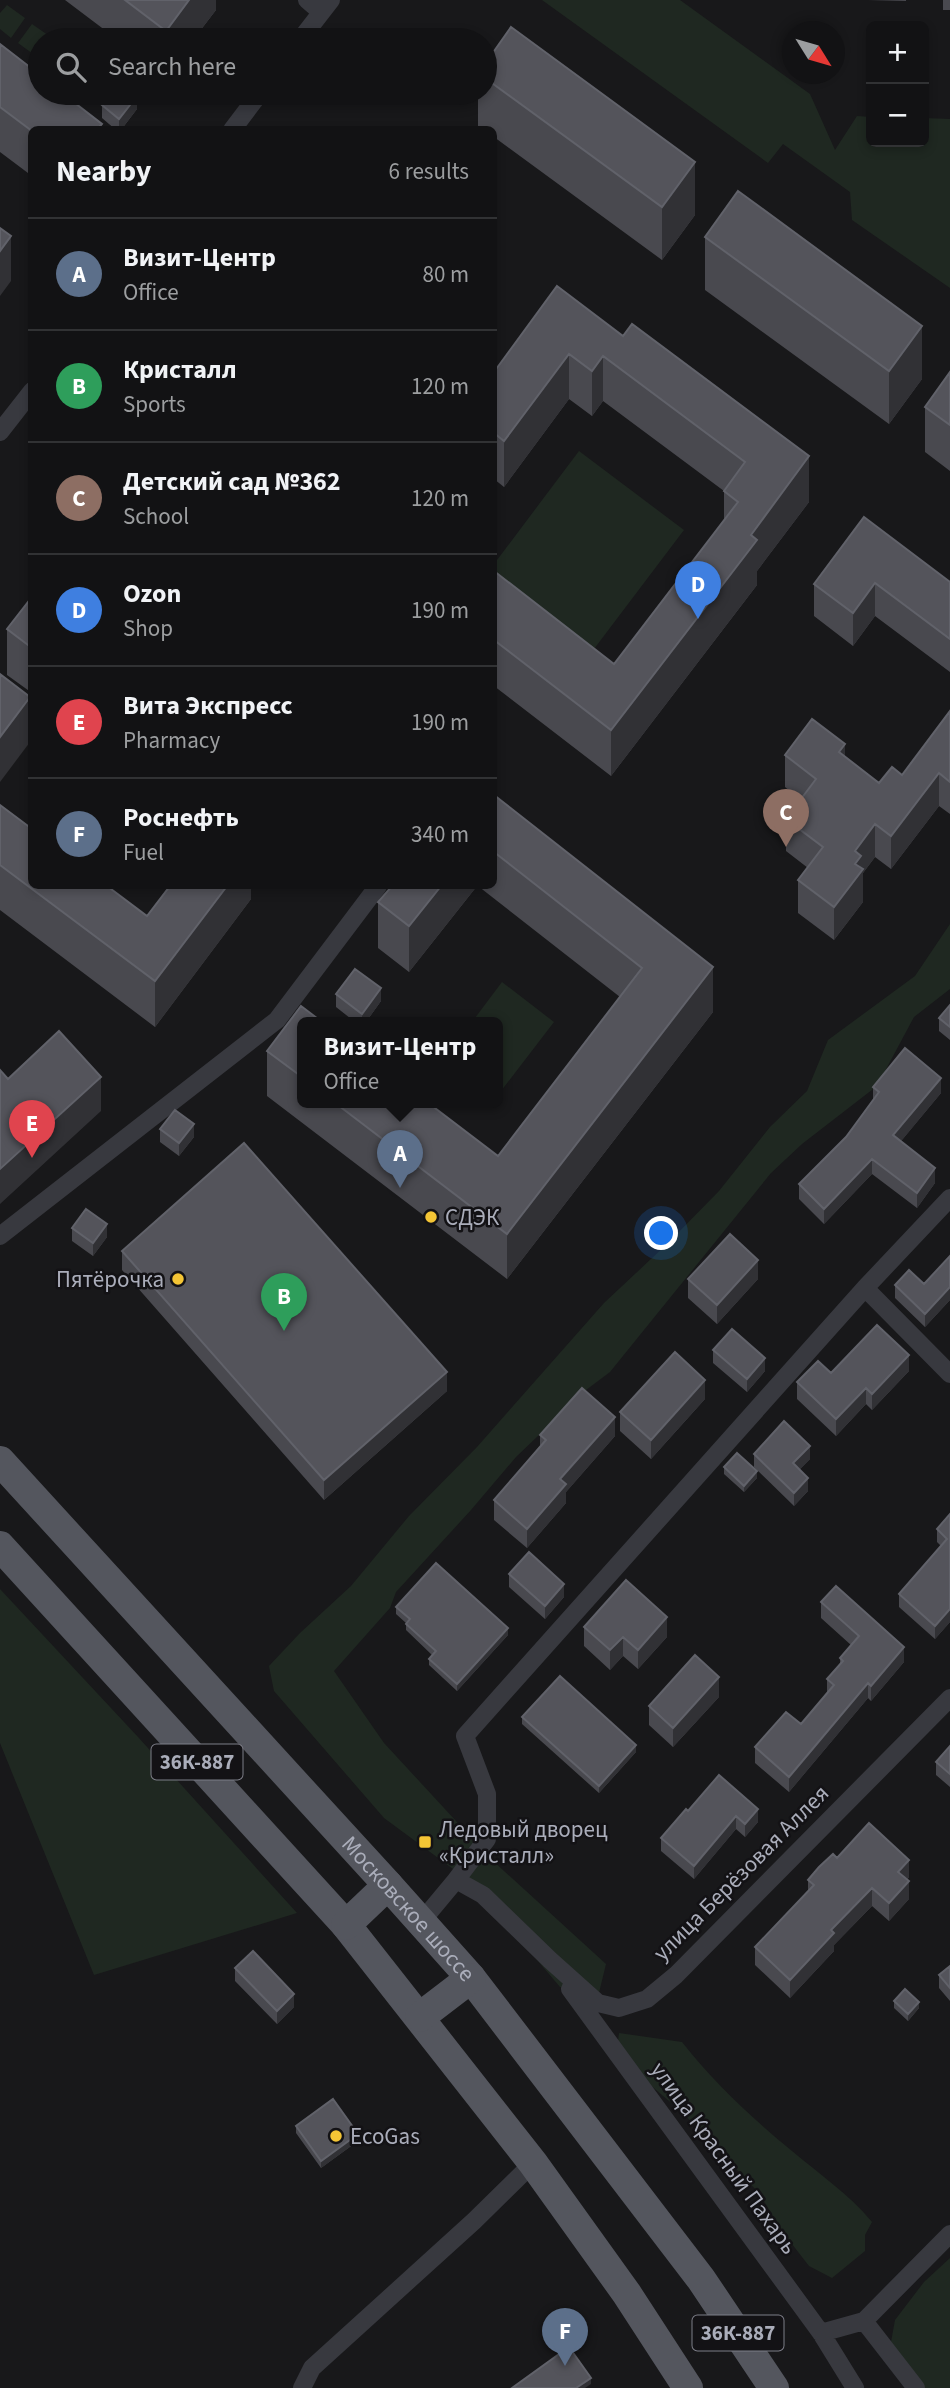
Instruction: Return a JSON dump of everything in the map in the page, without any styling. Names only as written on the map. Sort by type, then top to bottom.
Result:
[{"type":"main road","name":"Московское шоссе","points":[[0,1461],[471,1978],[701,2279],[774,2388]]},
{"type":"main road","name":"36К-887","points":[[0,1546],[346,1925],[534,2163],[627,2294],[688,2388]]},
{"type":"main road","points":[[346,1925],[388,1885]]},
{"type":"main road","points":[[420,2017],[471,1978]]},
{"type":"street","points":[[307,0],[326,6],[309,28]]},
{"type":"street","points":[[235,126],[251,105]]},
{"type":"street","points":[[0,432],[28,396]]},
{"type":"street","points":[[0,1236],[276,1020],[376,889]]},
{"type":"street","points":[[421,1922],[456,1881],[486,1839],[487,1794],[465,1736],[865,1289],[950,1198]]},
{"type":"street","points":[[865,1289],[950,1374]]},
{"type":"street","name":"улица Берёзовая Аллея","points":[[550,1960],[598,2003],[619,2008],[647,1999],[676,1975],[950,1698]]},
{"type":"street","points":[[456,1881],[483,1895],[550,1960]]},
{"type":"street","name":"улица Красный Пахарь","points":[[550,1960],[821,2333],[855,2388]]},
{"type":"street","points":[[302,2388],[312,2368],[534,2163]]},
{"type":"street","points":[[821,2333],[864,2321],[950,2234]]},
{"type":"street","points":[[864,2321],[916,2388]]},
{"type":"shaded area","points":[[542,0],[680,0],[782,74],[782,84],[796,84],[810,94],[835,150],[857,116],[866,117],[866,147],[929,147],[929,118],[950,119],[950,288],[852,220],[850,192],[783,144],[768,163]]},
{"type":"shaded area","points":[[7,5],[25,18],[11,38],[0,29],[0,13]]},
{"type":"shaded area","points":[[28,29],[28,50],[18,43]]},
{"type":"shaded area","points":[[579,451],[684,530],[594,649],[497,576],[497,560]]},
{"type":"shaded area","points":[[950,924],[950,989],[914,1017],[877,1086],[802,1144],[771,1173],[610,1372],[586,1390],[516,1457],[396,1592],[390,1608],[334,1671],[384,1743],[492,1860],[606,1964],[598,1997],[560,1987],[472,1883],[384,1818],[274,1691],[269,1666],[351,1586],[409,1516],[477,1447],[604,1303],[719,1191],[770,1127],[807,1091],[828,1040],[915,976]]},
{"type":"shaded area","points":[[502,982],[554,1022],[503,1088],[503,1017],[476,1017]]},
{"type":"shaded area","points":[[0,1589],[297,1913],[94,1975],[0,1743]]},
{"type":"shaded area","points":[[619,2033],[682,2042],[720,2086],[748,2113],[844,2193],[872,2222],[865,2235],[865,2251],[832,2278],[809,2266],[785,2235],[758,2192],[682,2112],[616,2056]]},
{"type":"shaded area","points":[[950,2258],[950,2388],[920,2388],[891,2342],[895,2320],[924,2282]]},
{"type":"building","points":[[125,0],[189,0],[168,28],[162,28]]},
{"type":"building","points":[[511,27],[695,162],[662,207],[497,87],[497,47]]},
{"type":"building","points":[[0,44],[28,66],[28,105],[77,105],[102,124],[28,128],[0,107]]},
{"type":"building","points":[[102,105],[130,105],[119,119]]},
{"type":"building","points":[[738,191],[922,326],[889,371],[705,237]]},
{"type":"building","points":[[0,228],[11,236],[0,251]]},
{"type":"building","points":[[557,286],[623,336],[632,324],[809,456],[751,535],[757,540],[611,730],[497,642],[497,573],[614,664],[738,502],[724,491],[745,462],[603,356],[592,371],[569,354],[504,441],[497,435],[497,368]]},
{"type":"building","points":[[950,372],[950,425],[925,407]]},
{"type":"building","points":[[864,517],[950,582],[950,639],[875,583],[853,613],[814,584]]},
{"type":"building","points":[[28,602],[28,645],[7,629]]},
{"type":"building","points":[[0,674],[28,695],[28,700],[0,737]]},
{"type":"building","points":[[950,711],[950,782],[939,773],[891,836],[875,824],[855,851],[861,856],[855,864],[863,869],[834,907],[798,880],[823,847],[786,819],[816,779],[785,755],[812,719],[845,744],[839,752],[879,783],[892,767],[902,775]]},
{"type":"building","points":[[497,797],[713,967],[507,1234],[342,1108],[435,1108],[498,1156],[642,968],[497,854]]},
{"type":"building","points":[[0,805],[28,826],[28,886],[0,865]]},
{"type":"building","points":[[32,889],[111,889],[147,916],[168,889],[225,889],[155,981]]},
{"type":"building","points":[[389,889],[439,889],[409,926],[378,902]]},
{"type":"building","points":[[355,969],[381,988],[362,1014],[336,994]]},
{"type":"building","points":[[950,1005],[950,1027],[939,1018]]},
{"type":"building","points":[[301,1006],[315,1017],[297,1017],[297,1073],[267,1051]]},
{"type":"building","points":[[59,1031],[101,1077],[0,1169],[0,1070],[8,1079]]},
{"type":"building","points":[[905,1048],[941,1078],[893,1135],[935,1168],[917,1193],[872,1159],[824,1209],[799,1184],[846,1137],[879,1092],[873,1087]]},
{"type":"building","points":[[175,1110],[194,1124],[179,1143],[160,1129]]},
{"type":"building","points":[[244,1143],[447,1372],[324,1480],[122,1251]]},
{"type":"building","points":[[86,1209],[107,1224],[93,1243],[72,1228]]},
{"type":"building","points":[[730,1234],[758,1260],[717,1305],[688,1279]]},
{"type":"building","points":[[950,1256],[950,1287],[925,1314],[895,1285],[909,1270],[924,1284]]},
{"type":"building","points":[[877,1325],[909,1355],[872,1394],[866,1388],[836,1419],[797,1382],[818,1361],[831,1373]]},
{"type":"building","points":[[732,1329],[765,1358],[747,1379],[713,1350]]},
{"type":"building","points":[[675,1352],[705,1380],[651,1440],[620,1412]]},
{"type":"building","points":[[582,1388],[615,1417],[560,1479],[566,1484],[527,1529],[494,1500],[546,1440],[540,1435]]},
{"type":"building","points":[[784,1421],[810,1446],[793,1463],[808,1478],[794,1493],[754,1454]]},
{"type":"building","points":[[737,1453],[757,1471],[744,1486],[724,1467]]},
{"type":"building","points":[[950,1514],[950,1609],[935,1626],[899,1594],[947,1539],[937,1529]]},
{"type":"building","points":[[529,1552],[564,1584],[545,1606],[509,1574]]},
{"type":"building","points":[[436,1563],[508,1628],[457,1684],[429,1659],[436,1651],[406,1624],[410,1619],[396,1607]]},
{"type":"building","points":[[626,1580],[667,1617],[638,1650],[623,1637],[610,1650],[584,1627]]},
{"type":"building","points":[[836,1586],[904,1647],[871,1686],[868,1683],[789,1777],[755,1747],[786,1712],[801,1724],[834,1685],[827,1679],[843,1661],[840,1658],[859,1636],[821,1602]]},
{"type":"building","points":[[695,1655],[719,1677],[673,1728],[649,1706]]},
{"type":"building","points":[[560,1676],[636,1745],[599,1786],[522,1717]]},
{"type":"building","points":[[950,1746],[950,1774],[936,1762]]},
{"type":"building","points":[[719,1775],[758,1809],[745,1824],[736,1816],[694,1866],[661,1838]]},
{"type":"building","points":[[869,1823],[909,1860],[898,1872],[909,1881],[889,1903],[872,1888],[831,1930],[834,1933],[790,1980],[755,1947],[814,1885],[808,1880],[819,1867],[833,1854],[837,1858]]},
{"type":"building","points":[[253,1951],[294,1994],[277,2011],[235,1968]]},
{"type":"building","points":[[950,1966],[950,1988],[939,1975]]},
{"type":"building","points":[[905,1989],[919,2002],[908,2014],[894,2001]]},
{"type":"building","points":[[333,2099],[358,2134],[321,2161],[296,2126]]},
{"type":"building","points":[[569,2347],[591,2378],[576,2388],[512,2388]]},
{"type":"place","name":"Ozon","points":[[698,619]]},
{"type":"place","name":"Детский сад №362","points":[[786,847]]},
{"type":"place","name":"Вита Экспресс","points":[[32,1158]]},
{"type":"place","name":"Визит-Центр","points":[[400,1188]]},
{"type":"place","name":"СДЭК","points":[[431,1217]]},
{"type":"place","name":"Пятёрочка","points":[[178,1279]]},
{"type":"place","name":"Кристалл","points":[[284,1331]]},
{"type":"place","name":"Ледовый дворец «Кристалл»","points":[[425,1842]]},
{"type":"place","name":"EcoGas","points":[[336,2136]]},
{"type":"place","name":"Роснефть","points":[[565,2366]]}]
